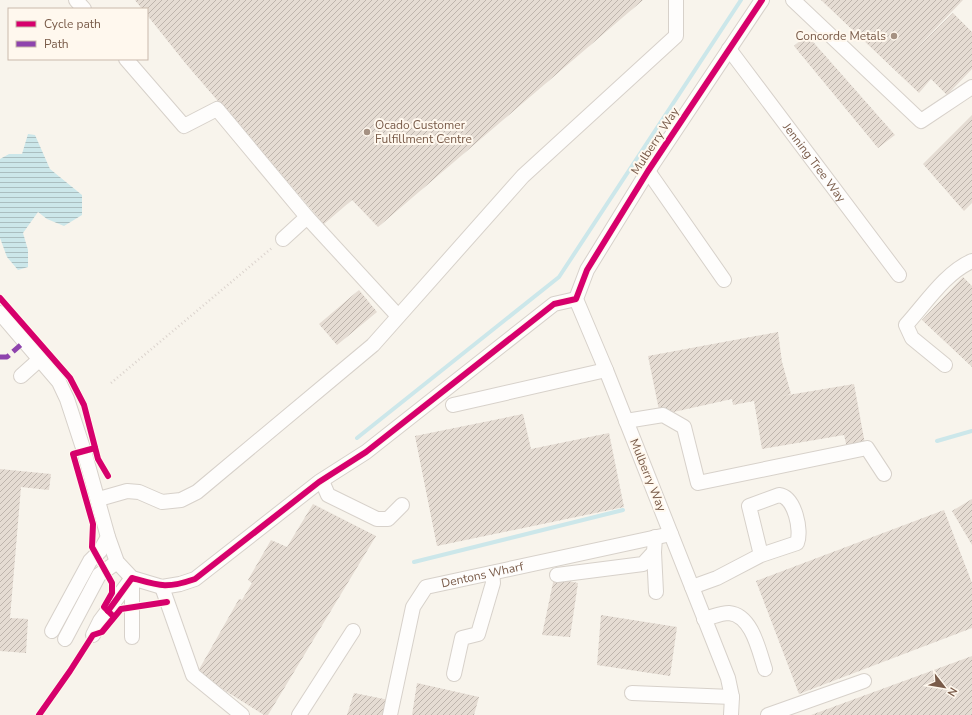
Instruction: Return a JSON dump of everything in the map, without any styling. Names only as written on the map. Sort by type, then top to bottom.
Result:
[{"type":"street","points":[[76,0],[83,8]]},
{"type":"street","points":[[99,499],[127,491],[139,492],[162,502],[181,500],[197,492],[373,345],[522,176],[676,36],[676,0]]},
{"type":"street","name":"Mulberry Way","points":[[731,715],[732,698],[728,678],[606,370],[576,299],[587,270],[648,171],[762,0]]},
{"type":"street","points":[[795,1],[921,121],[972,87]]},
{"type":"street","name":"Jenning Tree Way","points":[[729,49],[899,275]]},
{"type":"street","points":[[127,60],[184,126],[217,109],[307,217],[398,316]]},
{"type":"street","points":[[648,171],[724,280]]},
{"type":"street","points":[[283,239],[307,217]]},
{"type":"street","points":[[944,365],[912,338],[906,325],[948,278],[962,266],[972,261]]},
{"type":"street","points":[[0,313],[59,382],[67,399],[99,499],[108,537],[118,562],[132,578],[162,587],[180,584],[195,579],[322,481],[366,452],[554,304],[576,299]]},
{"type":"street","points":[[21,376],[40,359]]},
{"type":"street","points":[[454,405],[606,370]]},
{"type":"street","points":[[626,421],[663,415],[684,428],[698,483],[867,448],[884,474]]},
{"type":"street","points":[[322,481],[328,495],[377,519],[388,519],[402,505]]},
{"type":"street","points":[[692,586],[717,578],[761,555],[793,546],[799,537],[794,512],[788,498],[779,495],[749,506],[761,555]]},
{"type":"street","name":"Dentons Wharf","points":[[390,715],[413,607],[426,587],[671,534]]},
{"type":"street","points":[[52,631],[90,561],[100,550],[108,537]]},
{"type":"street","points":[[655,537],[654,552],[656,592]]},
{"type":"street","points":[[557,574],[643,564],[654,552]]},
{"type":"street","points":[[65,640],[99,575],[118,562]]},
{"type":"street","points":[[454,674],[462,638],[478,634],[493,583],[492,573]]},
{"type":"street","points":[[93,635],[100,621],[132,578]]},
{"type":"street","points":[[132,578],[132,637]]},
{"type":"street","points":[[162,587],[193,674],[242,715]]},
{"type":"street","points":[[704,619],[729,614],[736,615],[747,624],[754,636],[765,669]]},
{"type":"street","points":[[299,715],[353,631]]},
{"type":"street","points":[[768,715],[864,681]]},
{"type":"street","points":[[632,693],[732,698]]},
{"type":"path","points":[[111,383],[283,239]]},
{"type":"water","points":[[28,134],[35,135],[50,169],[82,195],[82,215],[64,226],[47,219],[38,212],[23,233],[28,250],[28,267],[18,270],[7,257],[0,238],[0,159],[9,154],[22,154]]},
{"type":"building","name":"Ocado Customer Fulfillment Centre","points":[[135,0],[643,0],[378,227],[352,200],[324,224],[186,64],[148,16],[148,8],[141,8]]},
{"type":"building","points":[[821,0],[963,0],[913,52],[953,13],[972,32],[972,69],[947,95],[931,79],[919,93]]},
{"type":"building","points":[[807,35],[895,135],[878,148],[794,46]]},
{"type":"building","points":[[972,115],[972,203],[964,211],[923,164]]},
{"type":"building","points":[[963,277],[972,286],[972,367],[922,320]]},
{"type":"building","points":[[359,290],[377,312],[337,345],[319,324]]},
{"type":"building","points":[[778,332],[782,362],[791,394],[782,396],[854,384],[865,444],[847,448],[844,435],[762,449],[754,401],[733,405],[732,399],[660,415],[648,356]]},
{"type":"building","points":[[523,414],[531,449],[609,433],[624,507],[437,546],[415,436]]},
{"type":"building","points":[[0,469],[51,474],[49,490],[21,487],[10,618],[28,619],[26,653],[0,651]]},
{"type":"building","points":[[972,499],[972,545],[952,511]]},
{"type":"building","points":[[313,504],[376,536],[268,715],[264,715],[197,673],[239,599],[242,600],[252,583],[248,580],[271,540],[287,547]]},
{"type":"building","points":[[944,510],[972,583],[972,628],[799,694],[756,581]]},
{"type":"building","points":[[554,578],[578,583],[570,637],[542,635]]},
{"type":"building","points":[[601,615],[677,627],[670,676],[597,665]]},
{"type":"building","points":[[972,656],[972,715],[811,715]]},
{"type":"building","points":[[417,683],[479,697],[474,715],[412,715]]},
{"type":"building","points":[[354,693],[389,700],[385,715],[347,715]]},
{"type":"waterway","points":[[357,438],[559,277],[741,0]]},
{"type":"waterway","points":[[937,441],[972,431]]},
{"type":"waterway","points":[[414,562],[623,510]]},
{"type":"marked path","points":[[0,357],[7,357],[24,342]]},
{"type":"cycle path","points":[[108,611],[132,578],[163,585],[177,584],[195,579],[319,482],[366,452],[554,304],[576,299],[587,270],[648,171],[762,0]]},
{"type":"cycle path","points":[[0,298],[70,378],[84,405],[98,459],[108,476]]},
{"type":"cycle path","points":[[95,448],[73,454],[93,524],[92,547],[112,583],[112,593],[104,607],[114,617]]},
{"type":"cycle path","points":[[39,715],[93,635],[102,632],[121,609],[167,602]]},
{"type":"place","name":"Concorde Metals","points":[[894,36]]},
{"type":"place","name":"Ocado Customer Fulfillment Centre","points":[[367,132]]}]
